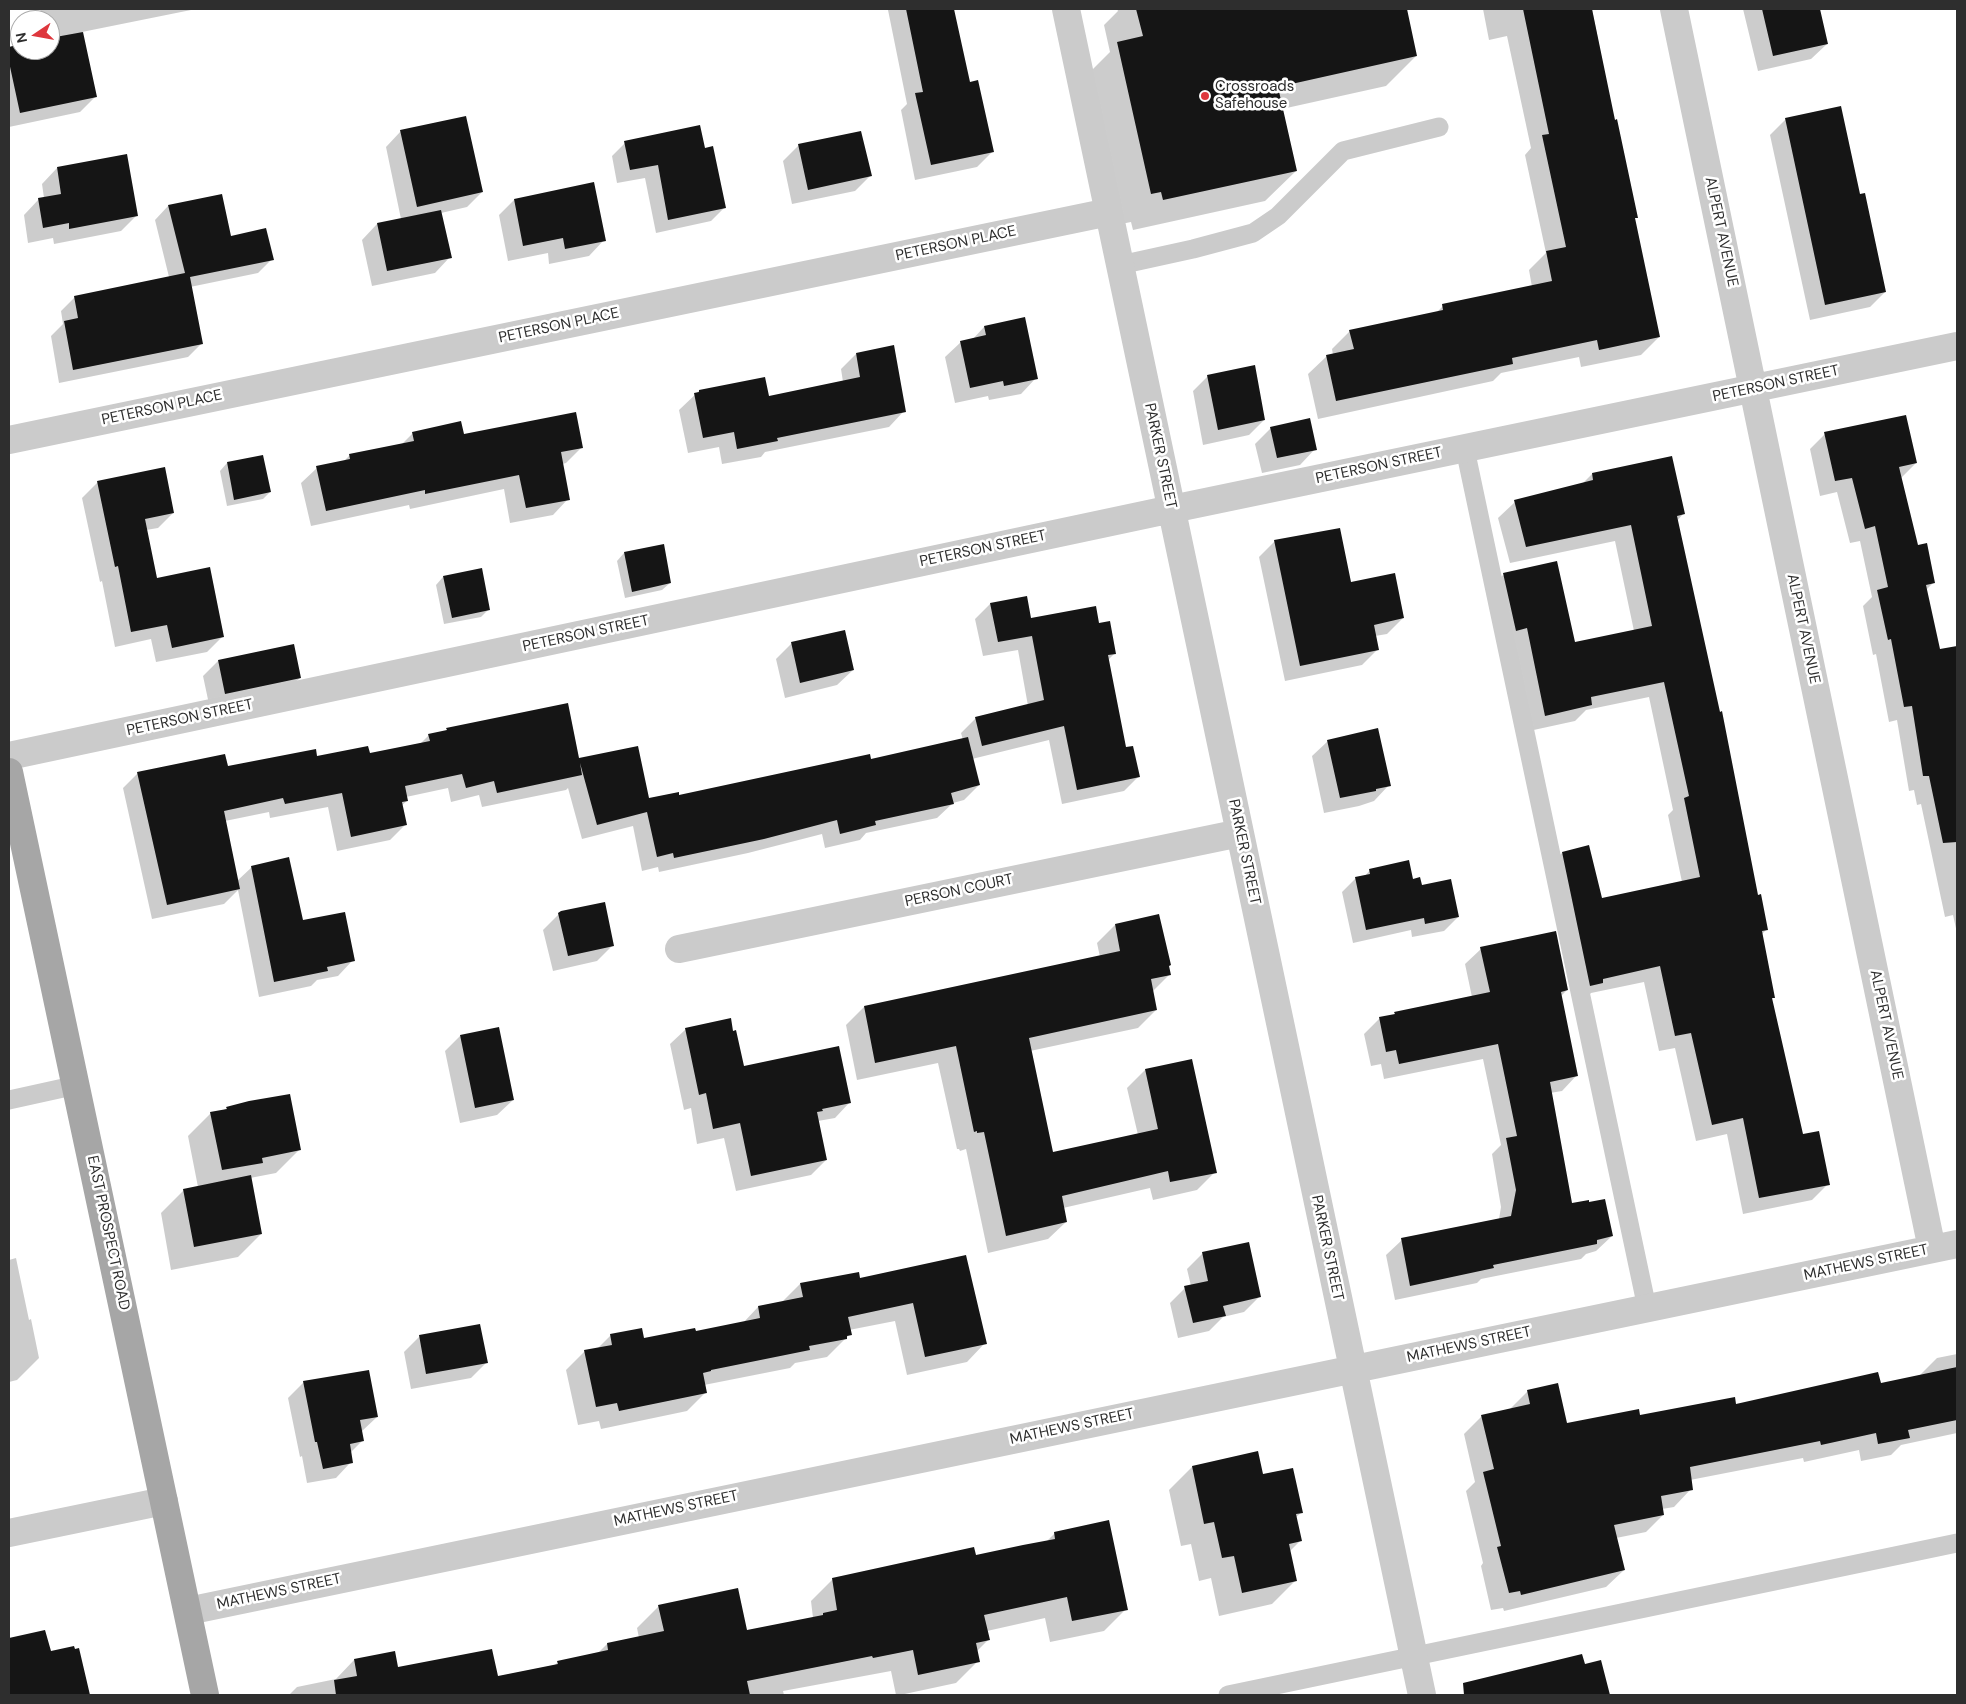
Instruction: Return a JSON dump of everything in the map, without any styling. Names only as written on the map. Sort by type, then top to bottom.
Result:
[{"type":"main road","name":"EAST PROSPECT ROAD","points":[[9,772],[77,1085],[205,1695]]},
{"type":"street","name":"PARKER STREET","points":[[1066,9],[1422,1695]]},
{"type":"street","name":"ALPERT AVENUE","points":[[1674,9],[1753,389],[1945,1246]]},
{"type":"street","name":"PETERSON PLACE","points":[[9,440],[1109,212]]},
{"type":"street","name":"PETERSON STREET","points":[[9,756],[1172,509],[1957,346]]},
{"type":"street","name":"PERSON COURT","points":[[679,949],[1240,833]]},
{"type":"street","name":"MATHEWS STREET","points":[[188,1611],[1945,1246]]},
{"type":"street","points":[[9,1533],[164,1501]]},
{"type":"lane","points":[[1120,265],[1193,249],[1253,233],[1278,216],[1343,151],[1439,127]]},
{"type":"lane","points":[[1465,448],[1647,1308]]},
{"type":"lane","points":[[9,1100],[77,1085]]},
{"type":"lane","points":[[1228,1695],[1957,1543]]},
{"type":"building","points":[[906,9],[954,9],[970,82],[978,80],[994,152],[931,165],[915,93],[923,92]]},
{"type":"building","name":"Crossroads Safehouse","points":[[1136,9],[1407,9],[1417,56],[1278,87],[1297,171],[1163,200],[1161,192],[1151,194],[1117,42],[1143,36]]},
{"type":"building","points":[[1523,9],[1592,9],[1638,218],[1635,218],[1660,337],[1599,350],[1597,340],[1512,358],[1513,364],[1336,401],[1326,355],[1354,349],[1349,330],[1443,310],[1442,304],[1552,281],[1546,251],[1566,247],[1542,135],[1549,134]]},
{"type":"building","points":[[1762,9],[1820,9],[1828,44],[1773,56]]},
{"type":"building","points":[[83,32],[97,97],[20,113],[9,62],[9,47],[10,60],[60,60],[60,36]]},
{"type":"building","points":[[1841,106],[1860,194],[1865,193],[1886,292],[1825,305],[1785,118]]},
{"type":"building","points":[[466,116],[483,192],[417,207],[400,130]]},
{"type":"building","points":[[700,125],[705,148],[713,146],[726,208],[668,220],[658,165],[630,170],[624,141]]},
{"type":"building","points":[[861,131],[872,176],[808,190],[798,144]]},
{"type":"building","points":[[127,154],[138,216],[69,229],[69,223],[43,228],[38,198],[61,194],[57,167]]},
{"type":"building","points":[[594,182],[606,241],[565,249],[563,238],[523,246],[514,199]]},
{"type":"building","points":[[222,194],[231,236],[266,228],[274,260],[190,277],[203,344],[73,370],[64,321],[78,318],[74,296],[185,273],[168,205]]},
{"type":"building","points":[[441,210],[452,258],[387,271],[377,223]]},
{"type":"building","points":[[1025,317],[1038,379],[1004,386],[1003,381],[970,388],[960,341],[986,335],[984,326]]},
{"type":"building","points":[[894,345],[906,412],[777,438],[778,441],[737,449],[734,432],[703,438],[694,393],[699,392],[699,390],[765,377],[769,396],[860,377],[856,353]]},
{"type":"building","points":[[1255,365],[1265,420],[1218,430],[1207,375]]},
{"type":"building","points":[[576,412],[583,448],[561,452],[570,500],[526,508],[519,475],[425,494],[425,490],[326,511],[316,466],[350,459],[349,454],[414,441],[412,432],[461,421],[464,434]]},
{"type":"building","points":[[1906,415],[1917,463],[1899,467],[1918,545],[1927,543],[1935,583],[1926,585],[1940,649],[1957,646],[1957,842],[1943,843],[1929,776],[1923,776],[1912,706],[1904,707],[1891,639],[1888,640],[1877,590],[1888,587],[1875,526],[1865,529],[1852,478],[1835,481],[1824,432]]},
{"type":"building","points":[[1310,418],[1317,450],[1277,458],[1270,427]]},
{"type":"building","points":[[263,455],[271,492],[234,500],[227,462]]},
{"type":"building","points":[[1672,456],[1685,514],[1677,516],[1720,712],[1722,711],[1758,895],[1761,894],[1768,930],[1762,931],[1775,998],[1772,998],[1803,1134],[1819,1131],[1830,1185],[1759,1198],[1743,1118],[1712,1125],[1691,1033],[1675,1036],[1660,966],[1603,979],[1603,983],[1590,986],[1562,852],[1589,845],[1602,898],[1700,877],[1684,798],[1689,796],[1664,682],[1591,697],[1592,705],[1545,716],[1527,628],[1516,631],[1503,573],[1557,561],[1575,642],[1652,626],[1631,525],[1526,547],[1514,500],[1593,480],[1592,473]]},
{"type":"building","points":[[165,467],[174,513],[145,519],[157,578],[210,567],[224,637],[172,648],[167,625],[131,632],[118,566],[115,567],[97,481]]},
{"type":"building","points":[[1340,528],[1351,582],[1395,573],[1404,618],[1374,625],[1379,650],[1300,666],[1274,540]]},
{"type":"building","points":[[664,544],[671,583],[632,592],[624,552]]},
{"type":"building","points":[[482,568],[490,610],[452,618],[443,576]]},
{"type":"building","points":[[1027,596],[1031,618],[1096,606],[1099,623],[1110,621],[1116,654],[1108,655],[1126,747],[1133,746],[1140,777],[1077,790],[1064,726],[982,746],[975,717],[1044,700],[1032,636],[998,642],[990,603]]},
{"type":"building","points":[[845,630],[854,670],[800,683],[791,642]]},
{"type":"building","points":[[294,644],[301,678],[225,694],[218,660]]},
{"type":"building","points":[[568,703],[579,758],[638,746],[649,798],[679,792],[679,795],[870,754],[871,759],[968,737],[980,785],[951,793],[954,804],[875,821],[876,825],[840,834],[837,820],[764,839],[674,858],[673,853],[657,857],[647,812],[597,825],[580,763],[582,775],[497,793],[494,781],[466,788],[462,774],[405,786],[408,801],[402,802],[407,825],[351,837],[342,793],[285,804],[283,798],[224,811],[240,889],[167,905],[137,772],[225,754],[228,766],[316,749],[317,756],[368,746],[370,753],[430,741],[428,734],[447,730],[446,728]]},
{"type":"building","points":[[1378,728],[1391,786],[1340,798],[1327,740]]},
{"type":"building","points":[[289,857],[303,920],[345,912],[355,961],[327,967],[328,971],[274,982],[251,866]]},
{"type":"building","points":[[1409,860],[1413,879],[1420,877],[1422,885],[1451,879],[1459,917],[1425,924],[1424,918],[1366,930],[1355,877],[1370,874],[1369,869]]},
{"type":"building","points":[[605,902],[614,946],[568,956],[558,913]]},
{"type":"building","points":[[1159,914],[1171,965],[1169,966],[1171,975],[1151,979],[1157,1010],[1029,1038],[1053,1152],[1158,1129],[1145,1069],[1192,1059],[1217,1173],[1170,1182],[1168,1171],[1062,1196],[1067,1222],[1006,1236],[984,1132],[974,1132],[956,1046],[875,1063],[864,1006],[1120,951],[1115,924]]},
{"type":"building","points":[[1556,931],[1568,990],[1561,992],[1578,1076],[1550,1082],[1572,1203],[1605,1199],[1613,1236],[1597,1240],[1597,1244],[1493,1265],[1494,1268],[1410,1286],[1401,1238],[1511,1216],[1516,1190],[1506,1138],[1517,1136],[1498,1044],[1399,1064],[1396,1050],[1386,1052],[1379,1017],[1395,1014],[1394,1012],[1490,992],[1480,947]]},
{"type":"building","points":[[731,1018],[733,1031],[736,1030],[744,1066],[839,1046],[851,1103],[822,1109],[823,1111],[817,1112],[827,1160],[751,1176],[740,1123],[713,1129],[706,1093],[699,1095],[685,1028]]},
{"type":"building","points":[[499,1027],[514,1100],[475,1108],[460,1035]]},
{"type":"building","points":[[290,1094],[301,1150],[262,1158],[263,1163],[222,1170],[210,1112],[227,1109],[226,1107],[249,1101]]},
{"type":"building","points":[[251,1175],[262,1234],[194,1247],[183,1189]]},
{"type":"building","points":[[1249,1242],[1261,1297],[1223,1306],[1226,1316],[1193,1323],[1184,1286],[1208,1281],[1202,1252]]},
{"type":"building","points":[[966,1255],[987,1344],[925,1357],[913,1303],[848,1317],[852,1335],[847,1336],[847,1339],[809,1346],[810,1350],[703,1373],[707,1393],[619,1411],[617,1403],[596,1407],[584,1350],[612,1345],[610,1334],[642,1328],[644,1338],[695,1328],[696,1331],[760,1318],[758,1306],[803,1297],[800,1283],[859,1272],[860,1278]]},
{"type":"building","points":[[480,1324],[488,1363],[426,1374],[419,1335]]},
{"type":"building","points":[[1957,1367],[1957,1420],[1908,1430],[1910,1438],[1878,1444],[1876,1433],[1821,1445],[1820,1441],[1690,1467],[1693,1490],[1661,1496],[1664,1515],[1614,1525],[1625,1570],[1521,1595],[1520,1591],[1509,1593],[1497,1547],[1501,1546],[1483,1472],[1494,1469],[1481,1415],[1530,1404],[1527,1390],[1558,1383],[1567,1423],[1639,1409],[1640,1415],[1735,1397],[1736,1404],[1878,1372],[1881,1383]]},
{"type":"building","points":[[369,1370],[378,1417],[360,1420],[364,1441],[350,1444],[353,1463],[323,1469],[317,1442],[315,1442],[303,1381]]},
{"type":"building","points":[[1258,1451],[1263,1474],[1293,1468],[1303,1513],[1296,1514],[1302,1541],[1289,1544],[1297,1581],[1242,1593],[1234,1556],[1222,1558],[1214,1522],[1204,1524],[1192,1466]]},
{"type":"building","points":[[1109,1520],[1128,1610],[1072,1621],[1067,1597],[984,1615],[990,1640],[976,1643],[980,1662],[918,1675],[913,1650],[873,1658],[872,1656],[747,1681],[750,1695],[336,1695],[334,1680],[357,1676],[354,1659],[395,1651],[398,1667],[492,1649],[498,1676],[558,1664],[557,1661],[608,1650],[607,1643],[664,1631],[658,1605],[738,1588],[747,1630],[823,1615],[823,1613],[837,1610],[832,1578],[974,1547],[976,1555],[1055,1539],[1054,1532]]},
{"type":"building","points":[[45,1630],[51,1651],[74,1646],[75,1649],[79,1648],[90,1695],[9,1695],[9,1638]]},
{"type":"building","points":[[1582,1654],[1585,1664],[1601,1660],[1610,1695],[1464,1695],[1463,1683]]},
{"type":"place","name":"Crossroads Safehouse","points":[[1205,96]]}]
